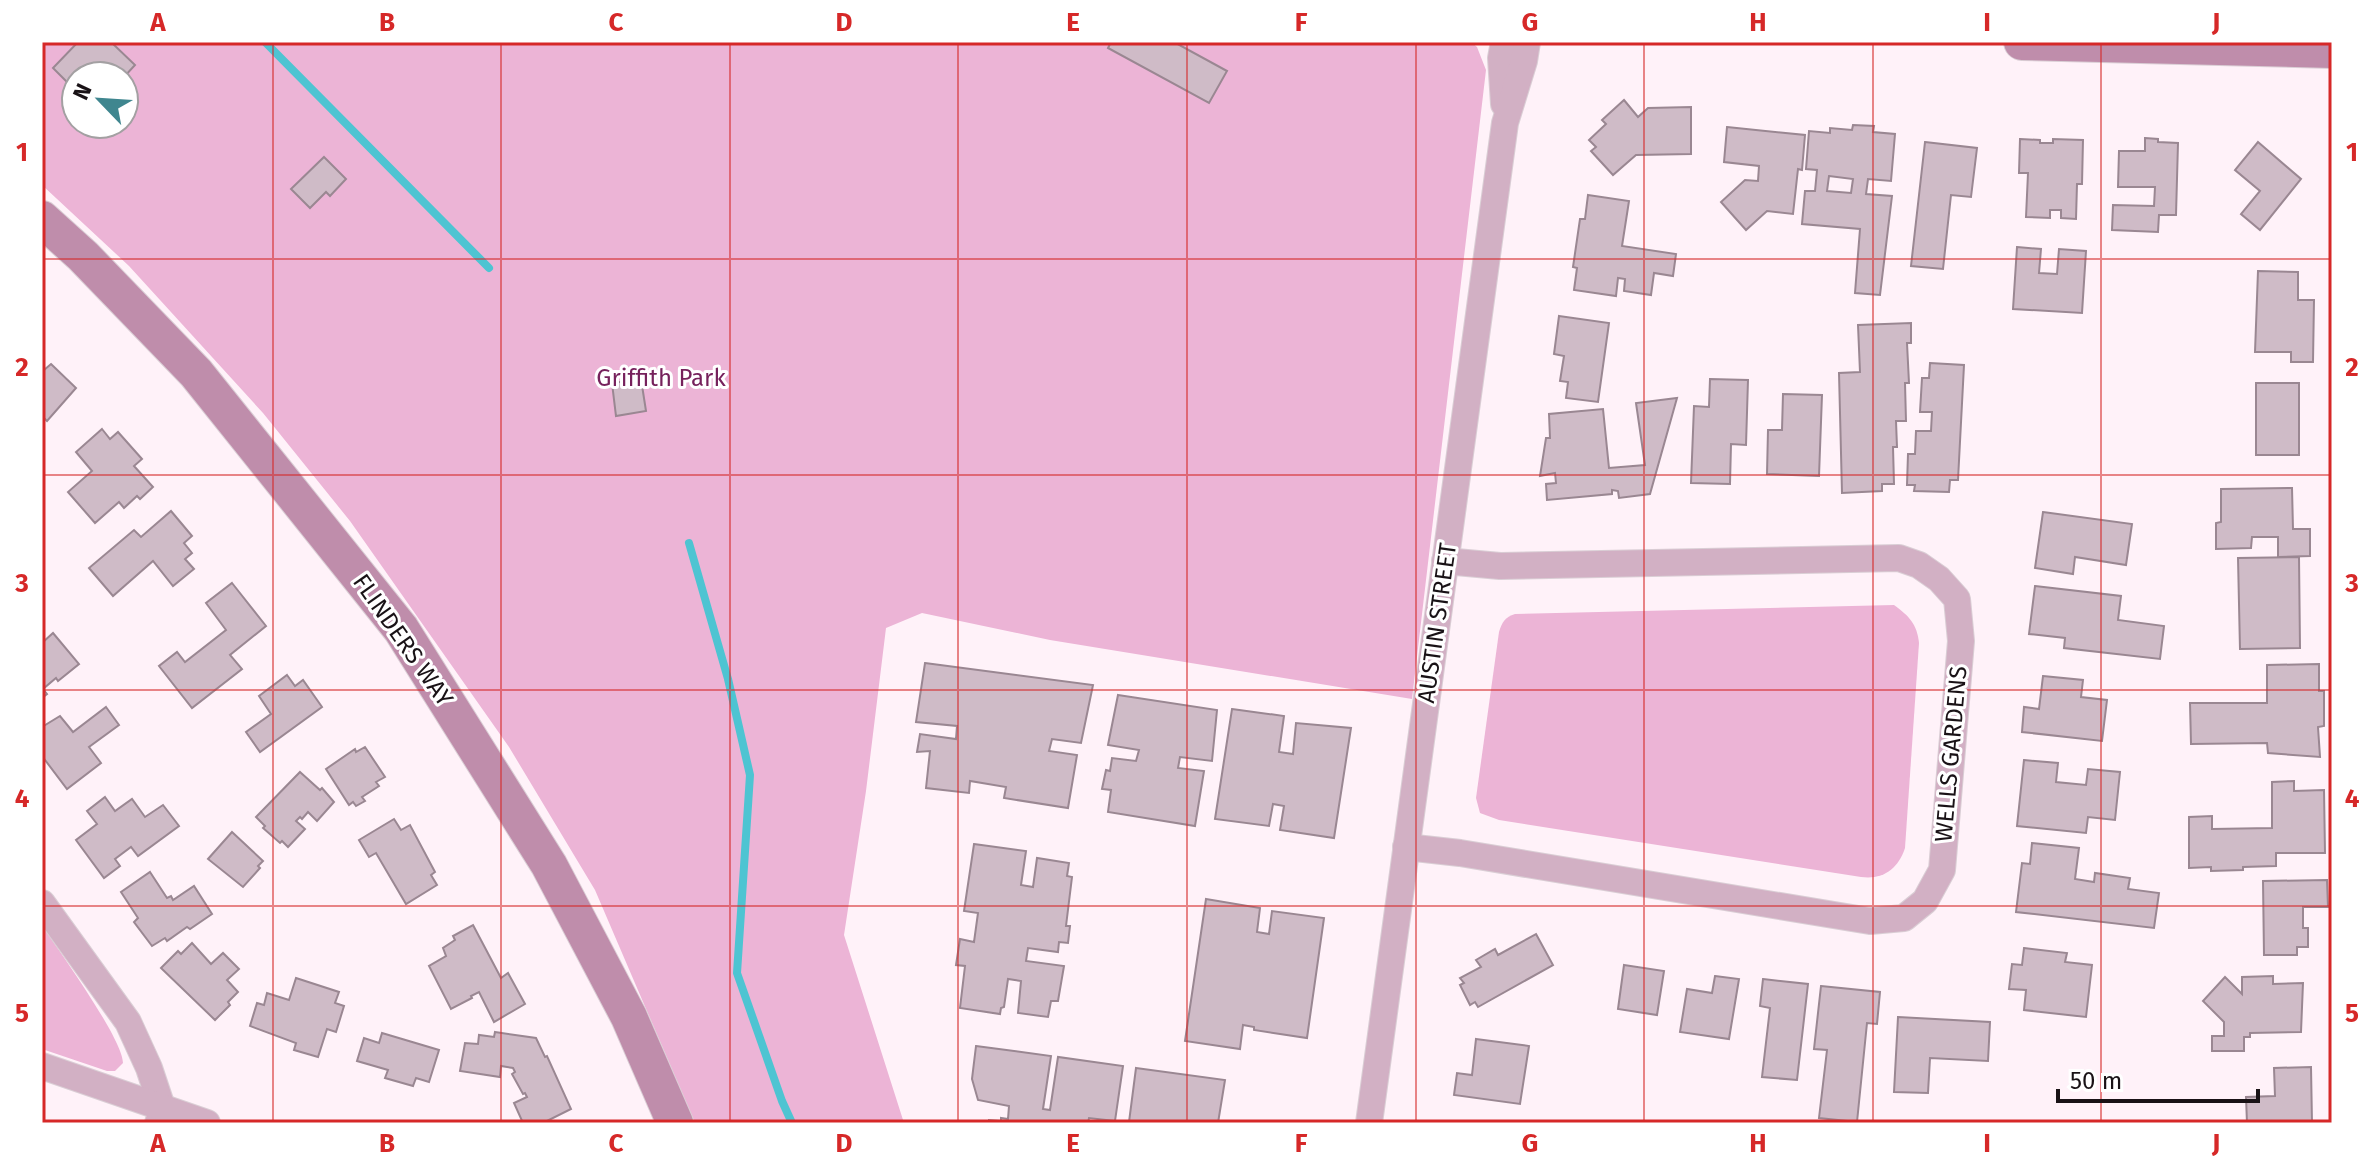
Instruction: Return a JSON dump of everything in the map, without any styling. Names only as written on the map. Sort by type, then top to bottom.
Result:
[{"type":"street","name":"AUSTIN STREET","points":[[1504,42],[1501,58],[1505,123]]},
{"type":"street","name":"AUSTIN STREET","points":[[1369,1123],[1505,123],[1527,42]]},
{"type":"street","points":[[2022,42],[2332,50]]},
{"type":"street","name":"FLINDERS WAY","points":[[42,219],[83,256],[196,373],[401,629],[549,865],[629,1017],[672,1119]]},
{"type":"street","name":"WELLS GARDENS","points":[[1406,847],[1460,853],[1870,921],[1904,918],[1925,901],[1942,870],[1961,641],[1957,599],[1939,579],[1919,565],[1899,558],[1500,566],[1445,561]]},
{"type":"street","points":[[42,903],[128,1022],[149,1068],[161,1116]]},
{"type":"street","points":[[42,1066],[161,1116],[207,1123]]},
{"type":"green space","name":"Griffith Park","points":[[42,42],[1471,42],[1477,47],[1486,70],[1412,699],[1050,640],[922,613],[886,628],[844,935],[904,1123],[695,1123],[595,890],[509,747],[350,521],[263,413],[129,266],[42,185]]},
{"type":"green space","points":[[1894,605],[1911,621],[1919,643],[1905,848],[1889,872],[1876,877],[1861,877],[1499,820],[1480,813],[1476,798],[1499,632],[1504,620],[1512,615]]},
{"type":"green space","points":[[42,925],[113,1035],[123,1063],[115,1071],[42,1049]]},
{"type":"building","points":[[78,42],[111,42],[130,60],[61,60]]},
{"type":"building","points":[[1111,42],[1174,42],[1227,71],[1209,103],[1108,48]]},
{"type":"building","points":[[60,61],[60,75],[53,68]]},
{"type":"building","points":[[1624,100],[1638,117],[1648,108],[1691,107],[1691,154],[1636,155],[1613,175],[1591,151],[1596,147],[1589,140],[1606,124],[1602,120]]},
{"type":"building","points":[[1853,125],[1874,126],[1873,132],[1895,134],[1891,181],[1868,179],[1866,194],[1892,196],[1880,295],[1855,293],[1860,229],[1802,224],[1805,191],[1815,191],[1817,170],[1806,169],[1809,131],[1830,133],[1830,128],[1852,130]],"holes":[[[1829,176],[1853,179],[1851,193],[1827,191]]]},
{"type":"building","points":[[1727,127],[1805,135],[1793,214],[1767,211],[1746,230],[1721,202],[1745,180],[1758,181],[1759,166],[1724,162]]},
{"type":"building","points":[[2145,138],[2178,143],[2176,215],[2159,215],[2158,232],[2112,230],[2113,205],[2154,206],[2155,187],[2118,187],[2119,151],[2145,151]]},
{"type":"building","points":[[2020,139],[2040,140],[2040,143],[2053,143],[2053,139],[2083,140],[2082,184],[2077,184],[2076,219],[2061,218],[2061,210],[2050,210],[2050,218],[2026,217],[2028,173],[2019,173]]},
{"type":"building","points":[[1925,142],[1977,148],[1971,197],[1951,195],[1943,269],[1911,266]]},
{"type":"building","points":[[2258,142],[2301,179],[2260,230],[2241,214],[2260,191],[2235,170]]},
{"type":"building","points":[[324,157],[346,179],[330,196],[326,192],[310,208],[291,189]]},
{"type":"building","points":[[1588,195],[1629,201],[1622,246],[1676,254],[1673,276],[1654,273],[1651,295],[1624,291],[1625,279],[1618,278],[1616,296],[1574,290],[1577,268],[1573,267],[1580,219],[1585,219]]},
{"type":"building","points":[[2017,247],[2041,249],[2039,273],[2057,274],[2059,249],[2086,251],[2082,313],[2013,309]]},
{"type":"building","points":[[2258,271],[2298,272],[2298,300],[2314,300],[2313,362],[2291,362],[2291,352],[2255,352]]},
{"type":"building","points":[[1559,316],[1609,323],[1598,402],[1566,398],[1568,382],[1560,381],[1564,356],[1554,354]]},
{"type":"building","points":[[1911,323],[1911,343],[1907,343],[1909,383],[1905,383],[1906,421],[1896,421],[1894,484],[1882,484],[1882,491],[1842,493],[1839,373],[1860,372],[1858,325]]},
{"type":"building","points":[[1930,363],[1964,365],[1958,480],[1950,480],[1949,492],[1914,491],[1915,485],[1907,485],[1908,454],[1915,454],[1916,431],[1931,431],[1932,412],[1920,412],[1922,378],[1929,378]]},
{"type":"building","points":[[51,364],[76,388],[47,421],[42,416],[42,369]]},
{"type":"building","points":[[641,379],[646,411],[616,416],[612,383]]},
{"type":"building","points":[[1710,379],[1748,380],[1746,445],[1731,444],[1730,484],[1691,483],[1694,406],[1709,407]]},
{"type":"building","points":[[2256,383],[2299,383],[2299,455],[2256,455]]},
{"type":"building","points":[[1783,394],[1822,395],[1819,476],[1767,474],[1768,430],[1782,430]]},
{"type":"building","points":[[1677,398],[1650,494],[1619,498],[1618,491],[1612,490],[1612,494],[1547,500],[1546,484],[1556,483],[1555,473],[1540,476],[1546,438],[1550,438],[1549,414],[1603,409],[1609,468],[1645,465],[1636,403]]},
{"type":"building","points":[[102,429],[110,439],[118,432],[142,459],[134,466],[153,487],[124,508],[119,502],[95,523],[68,492],[92,471],[76,452]]},
{"type":"building","points":[[2292,488],[2293,529],[2310,529],[2310,556],[2278,557],[2278,537],[2252,537],[2251,548],[2216,549],[2216,523],[2221,522],[2221,489]]},
{"type":"building","points":[[171,511],[192,536],[184,543],[192,553],[185,559],[194,569],[173,586],[153,561],[113,596],[89,568],[134,530],[141,537]]},
{"type":"building","points":[[2043,512],[2132,524],[2126,565],[2075,557],[2073,574],[2035,568]]},
{"type":"building","points":[[2299,557],[2300,648],[2240,649],[2238,558]]},
{"type":"building","points":[[232,583],[266,626],[230,655],[242,669],[192,708],[159,666],[177,652],[185,662],[226,630],[206,603]]},
{"type":"building","points":[[2035,586],[2121,596],[2118,620],[2164,626],[2160,659],[2064,648],[2065,638],[2029,634]]},
{"type":"building","points":[[53,633],[79,664],[43,689],[47,694],[42,698],[42,643]]},
{"type":"building","points":[[925,663],[1093,685],[1081,743],[1052,739],[1049,751],[1077,755],[1068,808],[1004,798],[1006,787],[970,781],[969,793],[926,788],[930,751],[917,752],[920,734],[956,739],[957,726],[916,722]]},
{"type":"building","points":[[2319,664],[2319,691],[2324,691],[2324,726],[2318,727],[2320,757],[2268,753],[2267,743],[2191,744],[2190,703],[2267,703],[2267,665]]},
{"type":"building","points":[[287,675],[295,686],[303,680],[322,707],[260,752],[246,732],[271,714],[259,696]]},
{"type":"building","points":[[2043,676],[2083,680],[2081,697],[2107,700],[2102,741],[2022,732],[2024,707],[2039,709]]},
{"type":"building","points":[[1118,695],[1217,710],[1212,761],[1180,757],[1178,768],[1204,771],[1195,826],[1108,812],[1111,790],[1102,789],[1112,758],[1136,761],[1139,750],[1108,745]]},
{"type":"building","points":[[106,707],[119,725],[89,747],[101,763],[67,789],[42,756],[42,727],[60,716],[73,732]]},
{"type":"building","points":[[1232,709],[1284,716],[1279,752],[1293,754],[1296,723],[1351,728],[1334,838],[1280,830],[1284,806],[1273,804],[1269,826],[1215,819]]},
{"type":"building","points":[[365,747],[385,777],[376,782],[379,786],[362,797],[365,801],[356,806],[353,802],[349,805],[326,769],[355,749],[356,752]]},
{"type":"building","points":[[2024,760],[2058,763],[2056,782],[2086,785],[2088,769],[2120,772],[2115,820],[2088,817],[2086,833],[2017,826]]},
{"type":"building","points":[[300,772],[320,790],[322,788],[334,802],[317,821],[308,812],[302,819],[300,817],[296,821],[305,829],[288,847],[263,828],[265,826],[256,817]]},
{"type":"building","points":[[2294,781],[2294,791],[2324,790],[2325,853],[2276,853],[2276,866],[2243,867],[2243,870],[2189,868],[2189,817],[2212,816],[2212,829],[2272,828],[2272,782]]},
{"type":"building","points":[[105,797],[115,811],[132,799],[145,817],[163,805],[179,826],[138,856],[131,847],[115,859],[120,866],[104,878],[76,840],[97,824],[87,811]]},
{"type":"building","points":[[394,819],[401,830],[410,825],[435,872],[431,875],[437,885],[406,904],[376,853],[369,857],[359,840]]},
{"type":"building","points":[[232,832],[263,861],[243,887],[208,859]]},
{"type":"building","points":[[2032,843],[2079,848],[2075,879],[2094,882],[2095,873],[2130,878],[2128,889],[2159,893],[2154,928],[2016,912],[2022,863],[2030,864]]},
{"type":"building","points":[[974,844],[1026,851],[1021,885],[1033,887],[1037,858],[1069,863],[1067,876],[1072,877],[1066,926],[1070,926],[1068,943],[1059,942],[1058,952],[1028,948],[1026,961],[1064,966],[1058,1001],[1051,1001],[1048,1017],[1018,1013],[1021,981],[1008,979],[1000,1014],[960,1008],[965,966],[956,965],[960,939],[974,942],[978,913],[964,911]]},
{"type":"building","points":[[150,872],[167,898],[171,896],[173,900],[194,886],[212,914],[190,929],[187,927],[167,941],[165,938],[152,946],[134,922],[138,918],[121,892]]},
{"type":"building","points":[[2327,880],[2328,907],[2303,907],[2303,928],[2308,928],[2308,947],[2297,947],[2297,955],[2264,955],[2263,881]]},
{"type":"building","points":[[1206,899],[1260,908],[1257,932],[1269,934],[1272,911],[1324,918],[1307,1038],[1254,1030],[1254,1027],[1243,1025],[1240,1049],[1185,1041]]},
{"type":"building","points":[[473,925],[501,978],[508,973],[525,1004],[494,1022],[479,992],[451,1009],[429,966],[446,956],[443,948],[455,940],[453,936]]},
{"type":"building","points":[[1536,934],[1553,965],[1478,1007],[1475,1002],[1470,1005],[1460,985],[1464,983],[1460,978],[1481,967],[1476,960],[1495,949],[1498,955]]},
{"type":"building","points":[[192,943],[211,964],[223,953],[239,969],[227,980],[238,992],[215,1020],[161,968],[178,951],[181,954]]},
{"type":"building","points":[[2024,948],[2067,953],[2065,962],[2092,965],[2086,1017],[2024,1010],[2026,990],[2009,989],[2012,964],[2022,965]]},
{"type":"building","points":[[1624,965],[1664,971],[1657,1015],[1618,1009]]},
{"type":"building","points":[[1715,976],[1739,979],[1729,1039],[1680,1032],[1687,989],[1712,993]]},
{"type":"building","points":[[2273,976],[2273,984],[2303,983],[2301,1032],[2250,1033],[2250,1037],[2244,1037],[2244,1051],[2212,1051],[2212,1036],[2224,1036],[2224,1022],[2203,1001],[2225,977],[2242,994],[2242,977]]},
{"type":"building","points":[[296,978],[339,992],[335,1003],[344,1006],[336,1032],[327,1029],[318,1057],[294,1050],[296,1043],[250,1026],[257,1003],[264,1005],[267,993],[289,1000]]},
{"type":"building","points":[[1763,979],[1808,984],[1797,1080],[1762,1077],[1770,1008],[1760,1006]]},
{"type":"building","points":[[1821,986],[1880,992],[1877,1024],[1867,1023],[1857,1122],[1819,1118],[1827,1050],[1814,1049]]},
{"type":"building","points":[[1898,1017],[1990,1022],[1988,1061],[1930,1058],[1928,1093],[1894,1092]]},
{"type":"building","points":[[495,1032],[536,1038],[571,1109],[543,1123],[523,1123],[514,1103],[527,1097],[512,1074],[515,1072],[513,1068],[501,1066],[500,1077],[460,1071],[465,1043],[478,1044],[479,1035],[494,1037]]},
{"type":"building","points":[[382,1033],[439,1050],[429,1082],[416,1078],[413,1086],[385,1078],[388,1070],[357,1061],[364,1038],[379,1043]]},
{"type":"building","points":[[1476,1039],[1529,1046],[1520,1104],[1454,1095],[1457,1073],[1472,1075]]},
{"type":"building","points":[[976,1046],[1051,1056],[1043,1109],[1050,1110],[1058,1057],[1123,1066],[1115,1121],[1089,1118],[1088,1123],[989,1123],[989,1120],[1008,1119],[1009,1106],[978,1100],[972,1079]]},
{"type":"building","points":[[2311,1067],[2312,1123],[2247,1123],[2246,1097],[2275,1096],[2274,1068]]},
{"type":"building","points":[[1136,1068],[1225,1080],[1218,1123],[1129,1122]]},
{"type":"waterway","points":[[265,42],[489,268]]},
{"type":"waterway","points":[[689,543],[728,679],[750,775],[737,973],[792,1123]]}]
